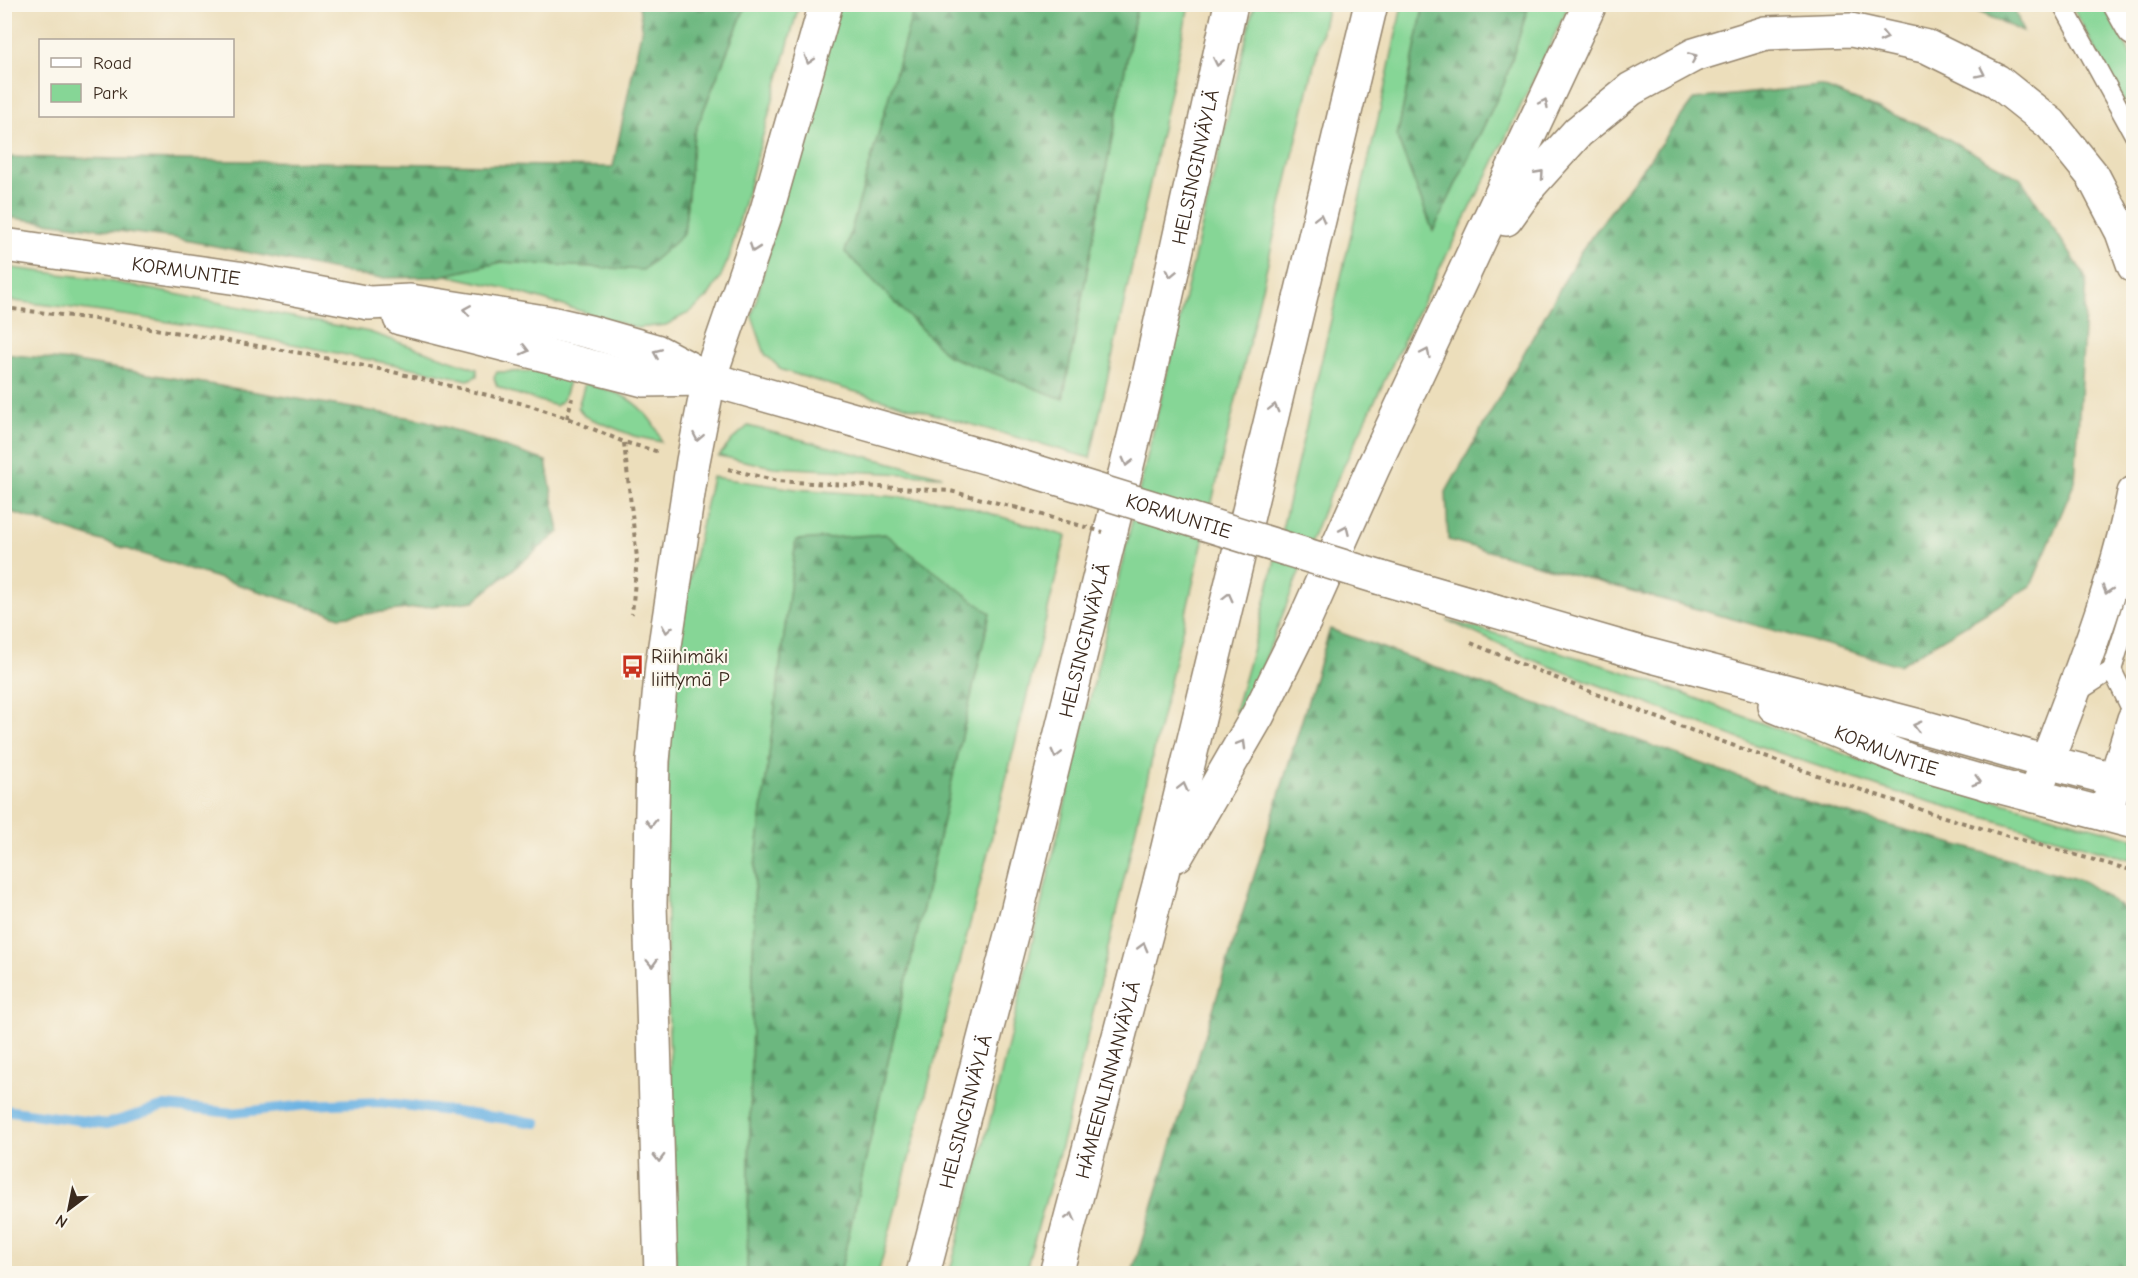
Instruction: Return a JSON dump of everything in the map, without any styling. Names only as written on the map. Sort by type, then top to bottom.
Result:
[{"type":"main road","points":[[662,1274],[650,904],[653,761],[662,665],[693,461],[709,379],[767,210],[826,4]]},
{"type":"main road","name":"HELSINGINVÄYLÄ","points":[[923,1274],[1017,912],[1148,380],[1231,4]]},
{"type":"main road","points":[[1159,885],[1371,4]]},
{"type":"main road","points":[[1159,885],[1263,704],[1305,620],[1371,470],[1590,4]]},
{"type":"main road","points":[[2120,4],[2133,29]]},
{"type":"main road","points":[[1456,289],[1531,184],[1578,132],[1631,89],[1694,55],[1766,33],[1851,30],[1928,47],[1997,81],[2051,124],[2093,176],[2122,232],[2133,266]]},
{"type":"main road","name":"KORMUNTIE","points":[[4,245],[238,278],[369,303],[406,320],[644,380],[709,379],[1024,468],[1381,578],[1648,655],[2124,781]]},
{"type":"main road","points":[[2034,796],[2086,660],[2114,569],[2133,493]]},
{"type":"main road","name":"KORMUNTIE","points":[[1648,655],[1910,761],[2119,818]]},
{"type":"main road","points":[[2119,818],[2133,717]]},
{"type":"main road","name":"HÄMEENLINNANVÄYLÄ","points":[[1056,1274],[1159,885]]},
{"type":"lane","points":[[2061,4],[2133,135]]},
{"type":"lane","points":[[2133,599],[2112,670],[2133,717]]},
{"type":"lane","points":[[2071,696],[2112,670]]},
{"type":"path","points":[[4,308],[95,319],[389,371],[528,405],[567,418],[624,442],[778,481],[950,491],[1014,507]]},
{"type":"path","points":[[624,442],[637,558],[632,615]]},
{"type":"path","points":[[1461,639],[1550,676],[1725,743],[1899,803],[2133,871]]},
{"type":"green space","points":[[915,4],[1137,5],[1063,399],[948,356],[845,252]]},
{"type":"green space","points":[[1424,4],[1529,5],[1504,84],[1433,231],[1397,137]]},
{"type":"green space","points":[[639,5],[746,5],[694,134],[684,234],[643,270],[502,262],[437,277],[375,278],[175,238],[5,217],[5,157],[613,167],[642,27]]},
{"type":"green space","points":[[746,5],[799,5],[729,258],[707,298],[690,312],[666,325],[637,328],[504,288],[446,275],[501,262],[643,269],[684,233],[694,134]]},
{"type":"green space","points":[[839,5],[915,5],[845,252],[1063,399],[1137,5],[1189,5],[1090,458],[782,370],[765,354],[752,316],[794,155]]},
{"type":"green space","points":[[1254,5],[1328,5],[1065,1132],[1025,1273],[949,1274],[992,1113]]},
{"type":"green space","points":[[1402,5],[1424,5],[1397,137],[1433,231],[1504,84],[1529,5],[1569,5],[1326,503],[1244,714],[1235,711],[1260,623],[1379,115]]},
{"type":"green space","points":[[1964,5],[2013,5],[2023,32]]},
{"type":"green space","points":[[2071,5],[2104,5],[2133,59],[2133,118]]},
{"type":"green space","points":[[1820,86],[1930,129],[2021,179],[2087,279],[2075,481],[2031,586],[1899,665],[1448,540],[1446,492],[1581,251],[1694,99]]},
{"type":"green space","points":[[5,267],[98,279],[369,332],[477,369],[477,376],[468,380],[228,332],[139,317],[5,300]]},
{"type":"green space","points":[[5,354],[71,361],[424,420],[546,461],[559,532],[474,601],[340,617],[5,510]]},
{"type":"green space","points":[[555,371],[571,375],[563,400],[556,406],[507,391],[497,386],[494,378],[497,372]]},
{"type":"green space","points":[[585,383],[617,393],[634,403],[652,421],[661,442],[634,436],[584,416],[578,407]]},
{"type":"green space","points":[[748,426],[942,476],[774,467],[719,456]]},
{"type":"green space","points":[[712,477],[796,489],[948,501],[1066,536],[975,906],[878,1274],[840,1273],[990,613],[796,540],[755,867],[747,1273],[676,1274],[667,958],[666,770],[681,618]]},
{"type":"green space","points":[[885,534],[990,613],[840,1273],[747,1273],[755,867],[796,540]]},
{"type":"green space","points":[[1447,620],[1634,675],[1889,771],[2133,838],[2133,860],[1882,788],[1756,745],[1533,660]]},
{"type":"green space","points":[[1330,629],[1811,803],[2083,881],[2133,915],[2133,1273],[1132,1273]]},
{"type":"waterway","points":[[4,1110],[107,1124],[165,1106],[232,1113],[308,1105],[381,1102],[537,1123]]},
{"type":"place","name":"Riihimäki liittymä P","points":[[633,667]]}]
